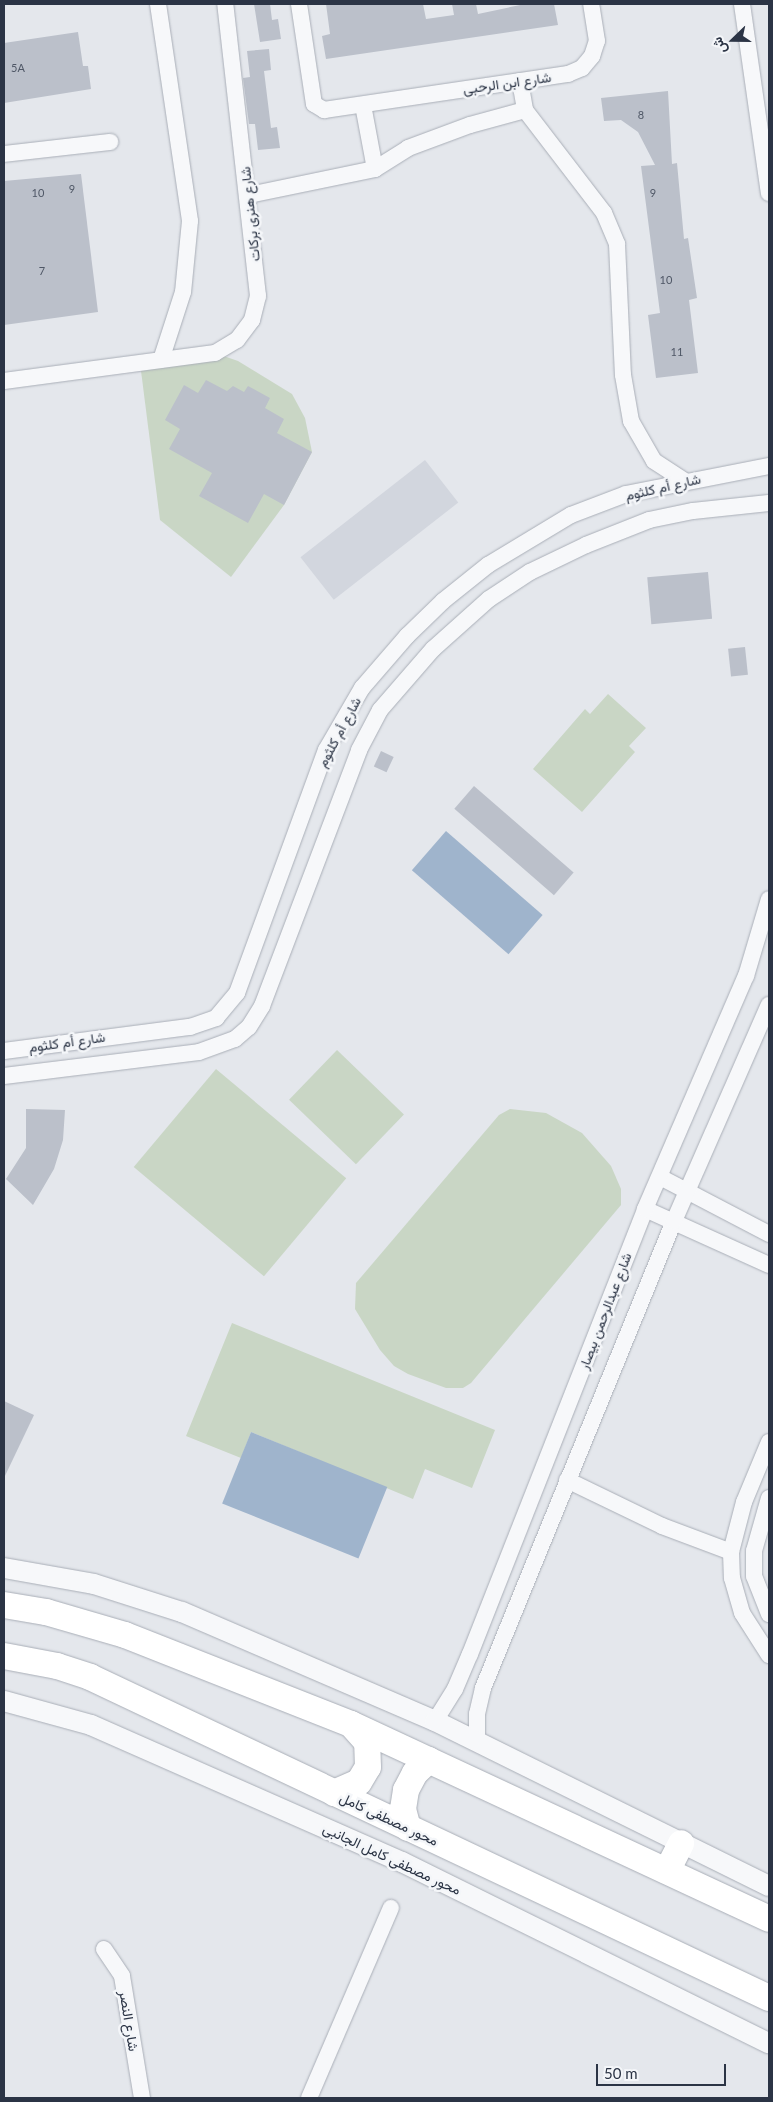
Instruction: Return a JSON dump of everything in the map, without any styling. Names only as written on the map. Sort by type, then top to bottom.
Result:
[{"type":"main road","points":[[4,1604],[46,1612],[125,1635],[350,1724],[769,1919]]},
{"type":"main road","name":"محور مصطفى كامل","points":[[4,1656],[57,1666],[90,1677],[769,1998]]},
{"type":"main road","points":[[334,1793],[352,1788],[368,1767],[367,1742],[350,1724]]},
{"type":"main road","points":[[408,1828],[403,1810],[406,1790],[415,1773],[429,1760]]},
{"type":"main road","points":[[667,1872],[681,1843]]},
{"type":"street","points":[[158,4],[190,221],[183,292],[161,360]]},
{"type":"street","name":"شارع هنرى بركات","points":[[4,382],[215,353],[237,340],[252,320],[258,296],[249,195],[225,4]]},
{"type":"street","name":"شارع ابن الرحبى","points":[[299,4],[314,104],[324,110],[568,74],[582,68],[592,56],[597,41],[591,4]]},
{"type":"street","points":[[742,4],[762,92],[769,193]]},
{"type":"street","points":[[520,82],[525,110],[604,213],[616,244],[623,375],[632,421],[654,462],[685,482]]},
{"type":"street","points":[[363,105],[374,169]]},
{"type":"street","points":[[249,195],[374,169],[408,148],[470,125],[525,110]]},
{"type":"street","points":[[4,154],[110,142]]},
{"type":"street","name":"شارع أم كلثوم","points":[[4,1051],[204,1024],[227,1008],[237,993],[326,750],[362,688],[407,636],[443,601],[496,560],[571,515],[626,494],[769,466]]},
{"type":"street","name":"شارع أم كلثوم","points":[[4,1076],[199,1052],[235,1038],[249,1027],[262,1006],[358,750],[380,710],[405,679],[461,622],[530,572],[586,545],[650,520],[693,511],[769,503]]},
{"type":"street","name":"شارع عبدالرحمن بيصار","points":[[436,1721],[455,1690],[470,1654],[645,1209],[746,976],[769,899]]},
{"type":"street","name":"شارع عبدالرحمن بيصار","points":[[477,1742],[477,1714],[483,1688],[674,1221],[763,1041],[769,1006]]},
{"type":"street","points":[[100,1037],[104,1064]]},
{"type":"street","points":[[660,1177],[769,1234]]},
{"type":"street","points":[[645,1209],[769,1265]]},
{"type":"street","points":[[769,1442],[744,1502],[731,1552],[732,1578],[742,1613],[769,1655]]},
{"type":"street","points":[[567,1480],[662,1526],[731,1552]]},
{"type":"street","points":[[744,1502],[767,1503],[754,1551],[754,1576],[769,1614]]},
{"type":"street","points":[[4,1568],[53,1575],[139,1596],[436,1721],[769,1886]]},
{"type":"street","name":"محور مصطفى كامل الجانبى","points":[[4,1701],[91,1725],[402,1862],[769,2044]]},
{"type":"street","points":[[310,2098],[391,1908]]},
{"type":"street","name":"شارع النصر","points":[[104,1949],[122,1976],[142,2098]]},
{"type":"shaded area","points":[[425,460],[458,503],[334,600],[300,557]]},
{"type":"green space","points":[[215,353],[238,361],[292,394],[305,418],[312,452],[284,505],[231,577],[160,520],[140,363]]},
{"type":"green space","points":[[608,694],[646,728],[629,746],[635,752],[582,812],[533,769],[585,709],[590,714]]},
{"type":"green space","points":[[337,1050],[404,1115],[356,1164],[289,1100]]},
{"type":"green space","points":[[216,1069],[346,1178],[264,1276],[134,1167]]},
{"type":"green space","points":[[510,1109],[546,1113],[582,1133],[611,1166],[621,1189],[621,1205],[471,1383],[463,1388],[446,1388],[408,1374],[394,1366],[380,1350],[355,1309],[356,1283],[499,1115]]},
{"type":"green space","points":[[232,1323],[495,1430],[472,1488],[425,1469],[413,1499],[251,1432],[241,1458],[186,1436]]},
{"type":"water","points":[[446,831],[543,915],[508,954],[412,870]]},
{"type":"water","points":[[251,1432],[387,1487],[358,1558],[222,1503]]},
{"type":"building","points":[[254,4],[270,4],[272,20],[278,19],[281,39],[260,42]]},
{"type":"building","points":[[326,4],[423,4],[426,19],[454,15],[452,4],[476,4],[478,14],[525,4],[554,4],[558,25],[326,59],[322,36],[330,34]]},
{"type":"building","points":[[78,32],[83,66],[88,66],[91,89],[4,103],[4,43]]},
{"type":"building","points":[[269,49],[271,70],[264,71],[271,128],[277,127],[280,148],[258,150],[255,124],[249,124],[243,78],[250,77],[247,51]]},
{"type":"building","points":[[668,91],[672,164],[677,163],[684,239],[688,238],[697,298],[689,300],[698,373],[656,378],[648,315],[660,313],[641,166],[655,165],[638,132],[621,120],[604,121],[601,98]]},
{"type":"building","points":[[81,174],[98,312],[4,325],[4,181]]},
{"type":"building","points":[[206,380],[227,391],[233,386],[244,392],[248,386],[270,398],[265,408],[284,419],[277,433],[312,452],[284,505],[264,494],[248,523],[199,496],[212,473],[169,449],[180,429],[165,420],[184,385],[198,393]]},
{"type":"building","points":[[708,572],[712,619],[651,624],[647,577]]},
{"type":"building","points":[[745,647],[748,675],[731,677],[728,649]]},
{"type":"building","points":[[381,751],[394,757],[387,772],[374,766]]},
{"type":"building","points":[[474,786],[574,873],[554,895],[454,809]]},
{"type":"building","points":[[26,1109],[65,1110],[63,1140],[54,1169],[33,1205],[6,1179],[26,1148]]},
{"type":"building","points":[[4,1401],[34,1415],[4,1478]]}]
